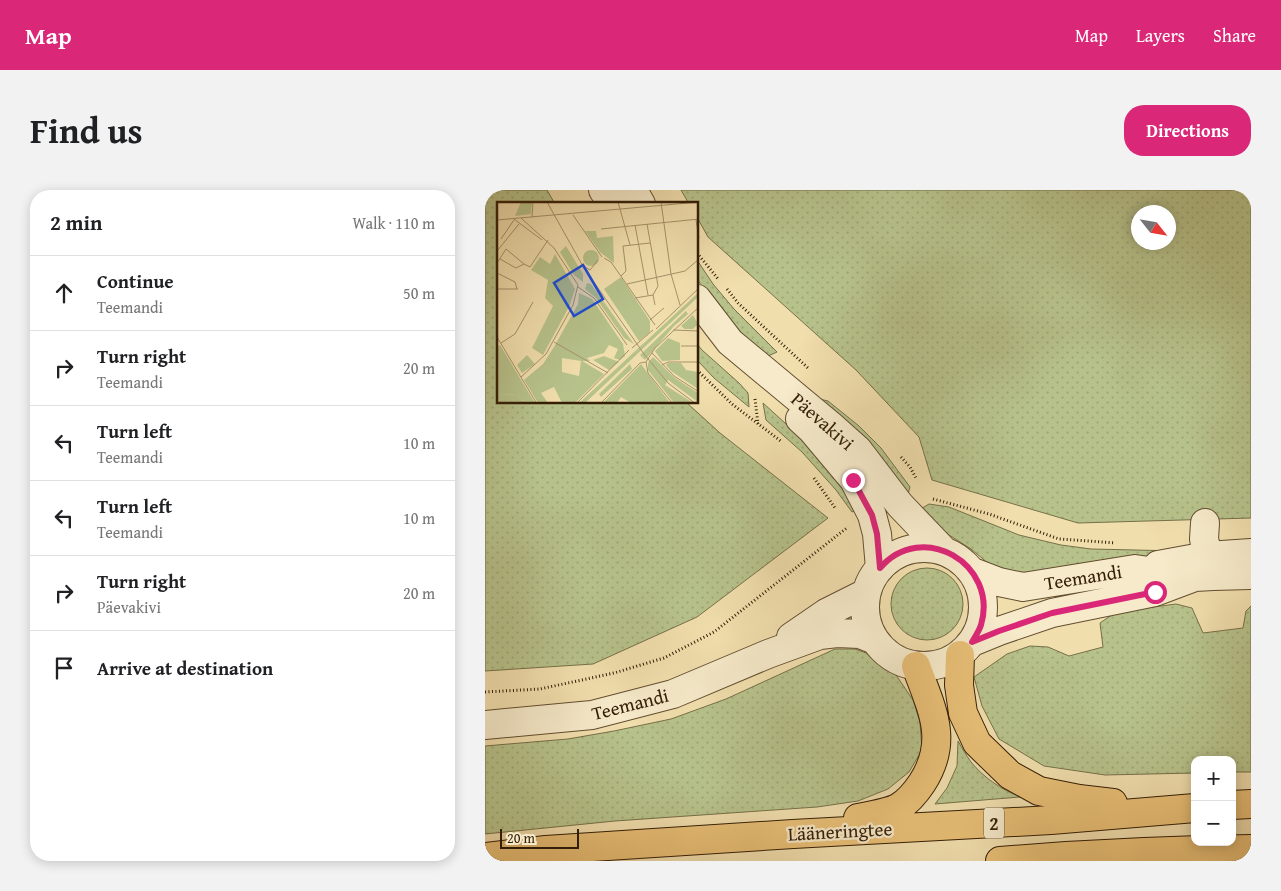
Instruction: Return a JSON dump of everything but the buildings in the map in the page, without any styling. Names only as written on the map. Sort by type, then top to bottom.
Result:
[{"type":"highway","points":[[966,648],[959,685],[963,713],[977,743],[1010,775],[1039,790],[1079,799],[1116,803],[1169,801],[1191,803]]},
{"type":"highway","points":[[793,834],[898,808],[913,796],[930,770],[937,748],[933,714],[916,666]]},
{"type":"highway","points":[[1236,805],[1251,804]]},
{"type":"highway","name":"Lääneringtee","points":[[485,857],[556,850],[793,834],[1051,820],[1191,808]]},
{"type":"highway","name":"2","points":[[1000,861],[1089,854],[1251,849]]},
{"type":"street","points":[[603,190],[612,202]]},
{"type":"street","points":[[633,190],[640,202]]},
{"type":"street","name":"Päevakivi","points":[[699,302],[729,342],[831,425],[858,450],[900,506],[942,549]]},
{"type":"street","name":"Päevakivi","points":[[699,325],[720,350],[812,430],[853,480],[872,515],[877,534],[880,568]]},
{"type":"street","points":[[1205,523],[1205,570],[1251,554]]},
{"type":"street","name":"Teemandi","points":[[966,648],[981,626],[984,607],[981,588],[973,572],[959,558],[942,549],[923,547],[903,550],[887,560],[874,575],[866,593],[864,609],[867,625],[875,640],[886,653],[900,661],[916,666],[931,666],[946,662],[966,648],[999,631],[1052,613],[1155,592],[1205,570]]},
{"type":"street","name":"Teemandi","points":[[973,572],[999,582],[1023,587],[1135,569],[1205,570],[1251,575]]},
{"type":"street","name":"Teemandi","points":[[768,654],[826,613],[866,593]]},
{"type":"street","name":"Teemandi","points":[[485,725],[593,715],[673,694],[768,654],[820,636],[837,633],[860,634],[875,640]]},
{"type":"path","points":[[699,372],[732,404],[789,447]]},
{"type":"path","points":[[812,475],[838,512]]},
{"type":"path","points":[[844,519],[849,527]]},
{"type":"green space","points":[[485,190],[547,190],[554,202],[497,202],[497,404],[688,404],[720,433],[828,518],[697,617],[593,664],[485,671]]},
{"type":"green space","points":[[681,190],[1251,190],[1251,518],[1078,523],[932,480],[919,437],[856,370],[708,237],[699,221],[699,202],[688,202]]},
{"type":"green space","points":[[699,263],[713,284],[734,309],[777,352],[768,356],[754,348],[699,282]]},
{"type":"green space","points":[[699,346],[748,393],[749,407],[714,378],[699,362]]},
{"type":"green space","points":[[807,396],[828,401],[859,426],[881,448],[910,487],[908,494]]},
{"type":"green space","points":[[763,403],[809,445],[843,487],[857,510],[852,512],[836,490],[802,452],[766,420]]},
{"type":"green space","points":[[929,504],[949,507],[1019,535],[1061,545],[1091,549],[1179,551],[1169,557],[1021,576],[989,564],[971,549],[928,521],[919,510]]},
{"type":"green space","points":[[934,568],[953,578],[961,590],[963,604],[961,618],[953,630],[941,638],[920,640],[901,630],[893,618],[891,597],[901,578],[913,570]]},
{"type":"green space","points":[[1176,604],[1192,608],[1203,633],[1243,628],[1246,611],[1251,606],[1251,772],[1236,772],[1236,756],[1191,756],[1191,773],[1105,775],[1044,766],[999,739],[982,706],[974,677],[1007,654],[1030,646],[1048,647],[1069,656],[1103,647],[1100,623],[1116,612]]},
{"type":"green space","points":[[835,649],[855,649],[877,657],[896,675],[913,700],[920,722],[922,750],[909,772],[888,789],[858,801],[817,807],[615,821],[485,834],[485,746],[568,739],[671,719],[726,699]]},
{"type":"green space","points":[[958,741],[971,762],[981,773],[1000,787],[1020,797],[935,804],[947,788],[957,766]]},
{"type":"route","points":[[853,480],[872,515],[877,534],[880,568],[887,560],[903,550],[923,547],[942,549],[959,558],[973,572],[981,588],[984,607],[981,626],[972,642],[1052,613],[1155,592]]}]
